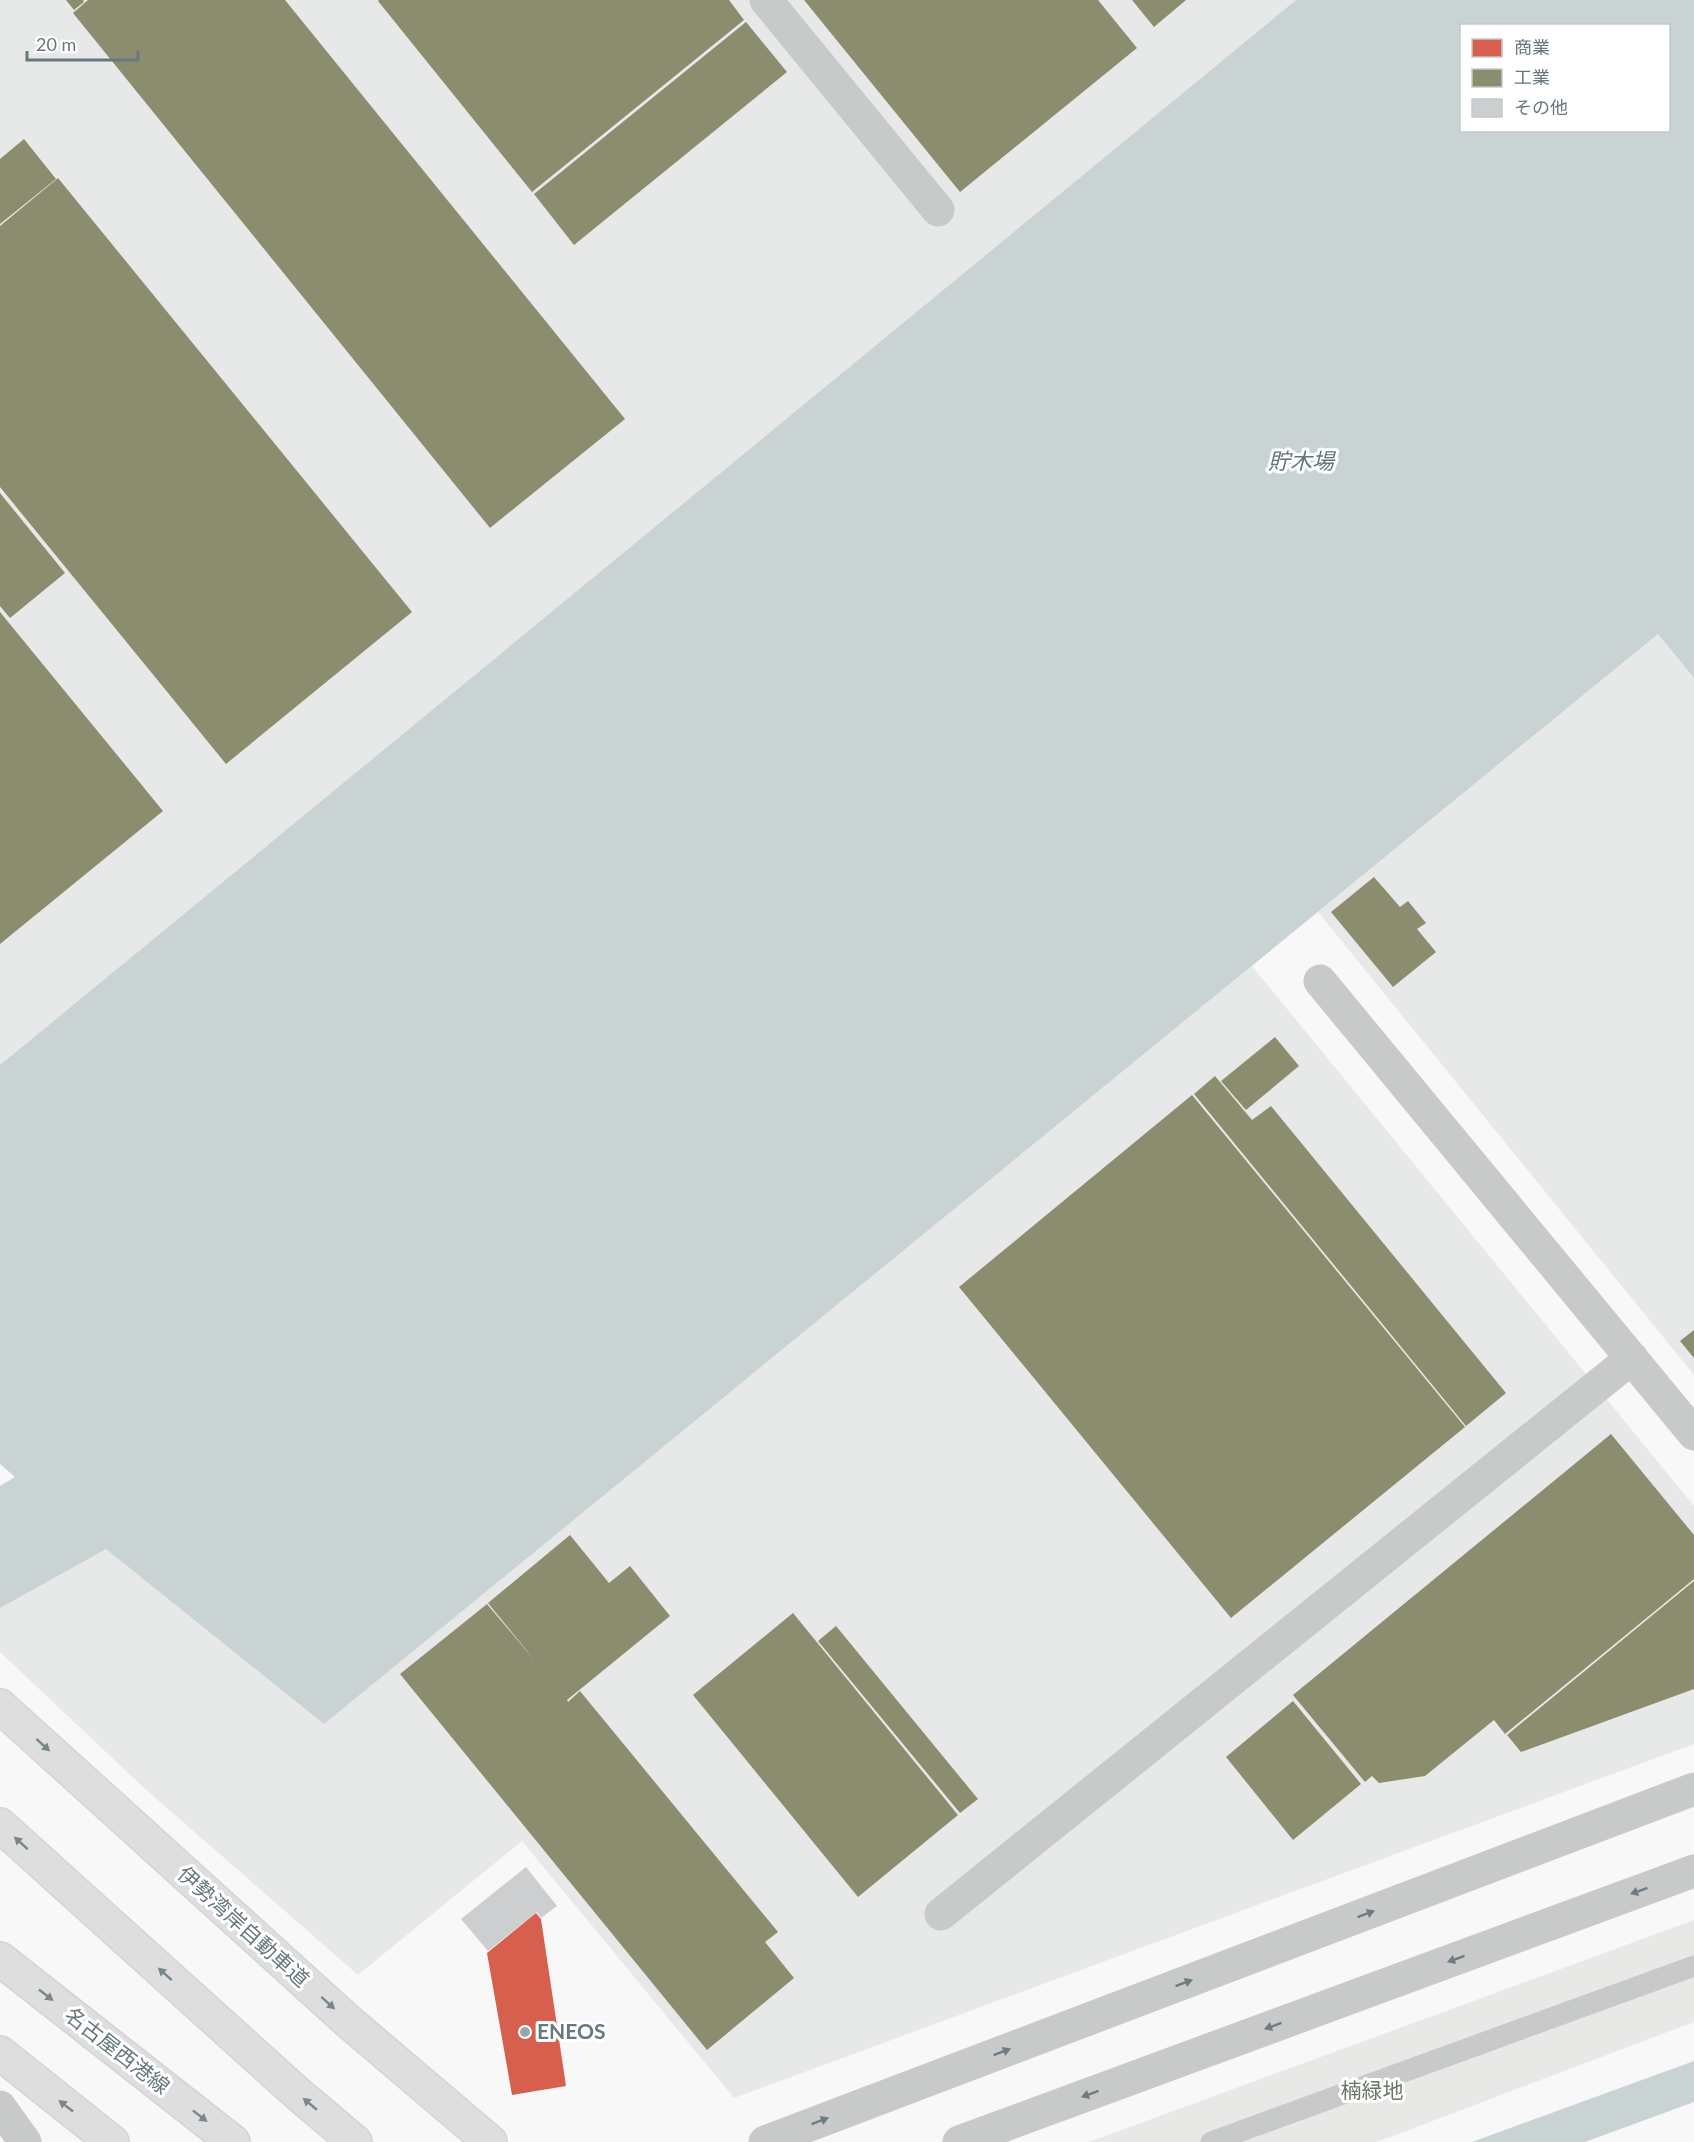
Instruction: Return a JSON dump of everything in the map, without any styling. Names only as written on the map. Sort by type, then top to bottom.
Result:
[{"type":"main road","name":"伊勢湾岸自動車道","points":[[0,1706],[349,2022],[490,2142]]},
{"type":"main road","points":[[0,1825],[297,2093],[355,2142]]},
{"type":"main road","name":"名古屋西港線","points":[[0,1959],[233,2142]]},
{"type":"main road","points":[[0,2053],[112,2142]]},
{"type":"street","points":[[766,0],[938,210]]},
{"type":"street","points":[[1320,981],[1694,1434]]},
{"type":"street","points":[[941,1914],[1632,1358]]},
{"type":"street","points":[[765,2142],[1694,1789]]},
{"type":"street","points":[[960,2142],[1694,1871]]},
{"type":"street","points":[[0,2107],[25,2142]]},
{"type":"lane","points":[[1211,2142],[1694,1966]]},
{"type":"shaded area","points":[[0,0],[1296,0],[0,1065]]},
{"type":"shaded area","points":[[1658,634],[1694,678],[1694,1375],[1318,912]]},
{"type":"shaded area","points":[[1252,966],[1694,1506],[1694,1744],[734,2098],[522,1841],[358,1975],[144,1788],[0,1652],[0,1608],[106,1548],[324,1723]]},
{"type":"green space","name":"楠緑地","points":[[1694,1920],[1694,2022],[1377,2142],[1089,2142]]},
{"type":"water","name":"貯木場","points":[[1296,0],[1694,0],[1694,678],[1658,634],[324,1724],[106,1549],[0,1608],[0,1486],[15,1477],[0,1464],[0,1065]]},
{"type":"water","points":[[1694,2061],[1694,2102],[1585,2142],[1472,2142]]},
{"type":"building: 商業","points":[[536,1913],[541,1919],[566,2086],[512,2095],[487,1953]]},
{"type":"building: 工業","points":[[66,0],[83,0],[84,2],[74,10]]},
{"type":"building: 工業","points":[[88,0],[285,0],[625,419],[490,528],[73,13]]},
{"type":"building: 工業","points":[[379,0],[729,0],[744,20],[532,192]]},
{"type":"building: 工業","points":[[804,0],[1098,0],[1137,48],[960,192]]},
{"type":"building: 工業","points":[[1132,0],[1186,0],[1154,27]]},
{"type":"building: 工業","points":[[746,22],[787,72],[574,245],[534,194]]},
{"type":"building: 工業","points":[[24,139],[56,179],[0,224],[0,159]]},
{"type":"building: 工業","points":[[58,178],[412,612],[226,764],[0,487],[0,226]]},
{"type":"building: 工業","points":[[0,493],[65,573],[10,618],[0,606]]},
{"type":"building: 工業","points":[[0,612],[163,811],[0,944]]},
{"type":"building: 工業","points":[[1374,877],[1400,907],[1408,901],[1426,923],[1417,929],[1436,952],[1393,987],[1331,912]]},
{"type":"building: 工業","points":[[1275,1037],[1299,1066],[1246,1110],[1221,1081]]},
{"type":"building: 工業","points":[[1215,1076],[1252,1120],[1271,1106],[1506,1393],[1466,1426],[1194,1094]]},
{"type":"building: 工業","points":[[1192,1095],[1465,1427],[1231,1618],[959,1287]]},
{"type":"building: 工業","points":[[1694,1330],[1694,1358],[1680,1341]]},
{"type":"building: 工業","points":[[1611,1434],[1694,1535],[1694,1579],[1505,1734],[1494,1720],[1425,1776],[1379,1783],[1372,1776],[1365,1782],[1293,1695]]},
{"type":"building: 工業","points":[[570,1535],[609,1583],[630,1566],[670,1616],[567,1700],[568,1702],[580,1691],[778,1932],[765,1942],[794,1978],[707,2050],[400,1674],[487,1604],[536,1662],[488,1603]]},
{"type":"building: 工業","points":[[1694,1581],[1694,1689],[1521,1752],[1507,1735]]},
{"type":"building: 工業","points":[[793,1613],[958,1815],[858,1897],[693,1695]]},
{"type":"building: 工業","points":[[836,1626],[978,1799],[960,1813],[818,1641]]},
{"type":"building: 工業","points":[[1293,1701],[1361,1784],[1293,1840],[1226,1757]]},
{"type":"building: その他","points":[[526,1867],[557,1906],[541,1918],[537,1912],[488,1951],[461,1919]]},
{"type":"place","name":"ENEOS","points":[[525,2032]]}]
